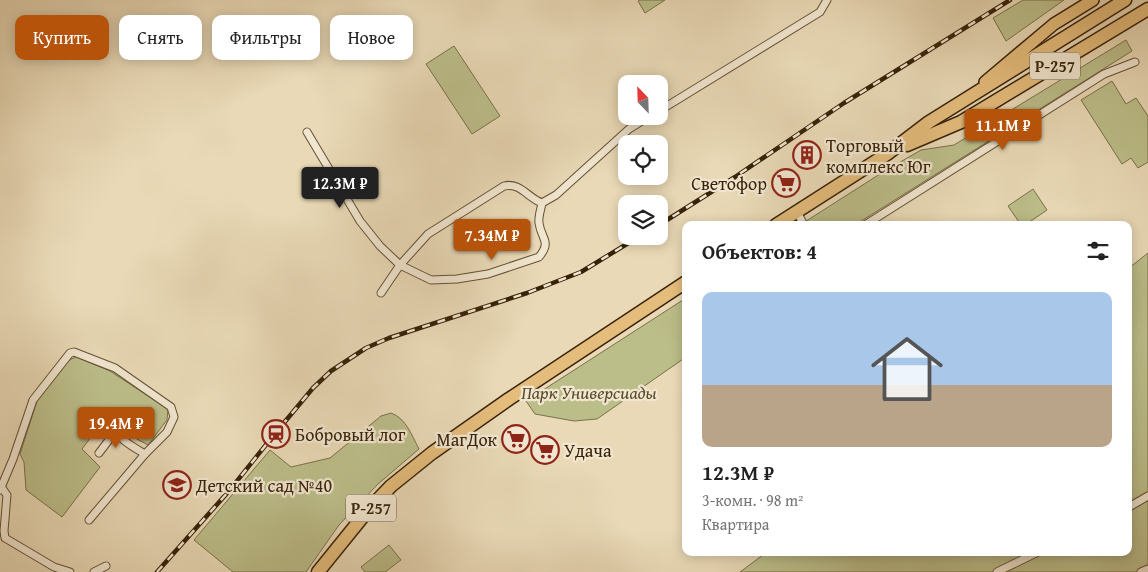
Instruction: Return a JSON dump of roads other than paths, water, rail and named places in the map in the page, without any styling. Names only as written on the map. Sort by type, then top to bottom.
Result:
[{"type":"highway","name":"Р-257","points":[[782,221],[890,152],[929,122],[1125,0]]},
{"type":"highway","name":"Р-257","points":[[890,152],[961,122],[1148,9]]},
{"type":"highway","name":"Р-257","points":[[318,572],[369,509],[391,486],[432,453],[509,399],[682,285]]},
{"type":"main road","points":[[959,104],[1054,24],[1093,0]]},
{"type":"street","points":[[668,105],[820,12],[827,0]]},
{"type":"street","points":[[871,221],[1104,74],[1135,62]]},
{"type":"street","points":[[381,293],[400,265],[428,234],[504,186],[517,186],[536,201],[542,203],[556,195],[635,125]]},
{"type":"street","points":[[307,132],[360,221],[380,246],[400,265],[432,280],[456,279],[488,274],[539,257],[544,250],[546,240],[539,223],[542,203]]},
{"type":"street","points":[[797,212],[802,221]]},
{"type":"street","points":[[70,572],[54,567],[5,538],[7,495],[1,489],[33,400],[70,353],[74,352],[115,368],[170,407],[174,417],[167,432],[145,454],[89,520]]},
{"type":"street","points":[[99,453],[113,429],[130,445],[145,454]]},
{"type":"street","points":[[1132,505],[1148,496]]},
{"type":"street","points":[[997,572],[1030,556]]},
{"type":"street","points":[[94,572],[106,566]]},
{"type":"street","points":[[1141,572],[1148,568]]},
{"type":"railway","points":[[668,219],[735,177],[844,103],[1010,0]]},
{"type":"railway","points":[[157,572],[229,491],[313,388],[331,371],[366,348],[389,338],[527,293],[581,272],[625,245]]},
{"type":"place","name":"Торговый комплекс Юг","points":[[807,155]]},
{"type":"place","name":"Светофор","points":[[786,183]]},
{"type":"place","name":"Бобровый лог","points":[[276,434]]},
{"type":"place","name":"МагДок","points":[[516,439]]},
{"type":"place","name":"Удача","points":[[545,450]]},
{"type":"place","name":"Детский сад №40","points":[[177,485]]},
{"type":"park label","name":"Парк Универсиады","points":[[589,392]]}]
